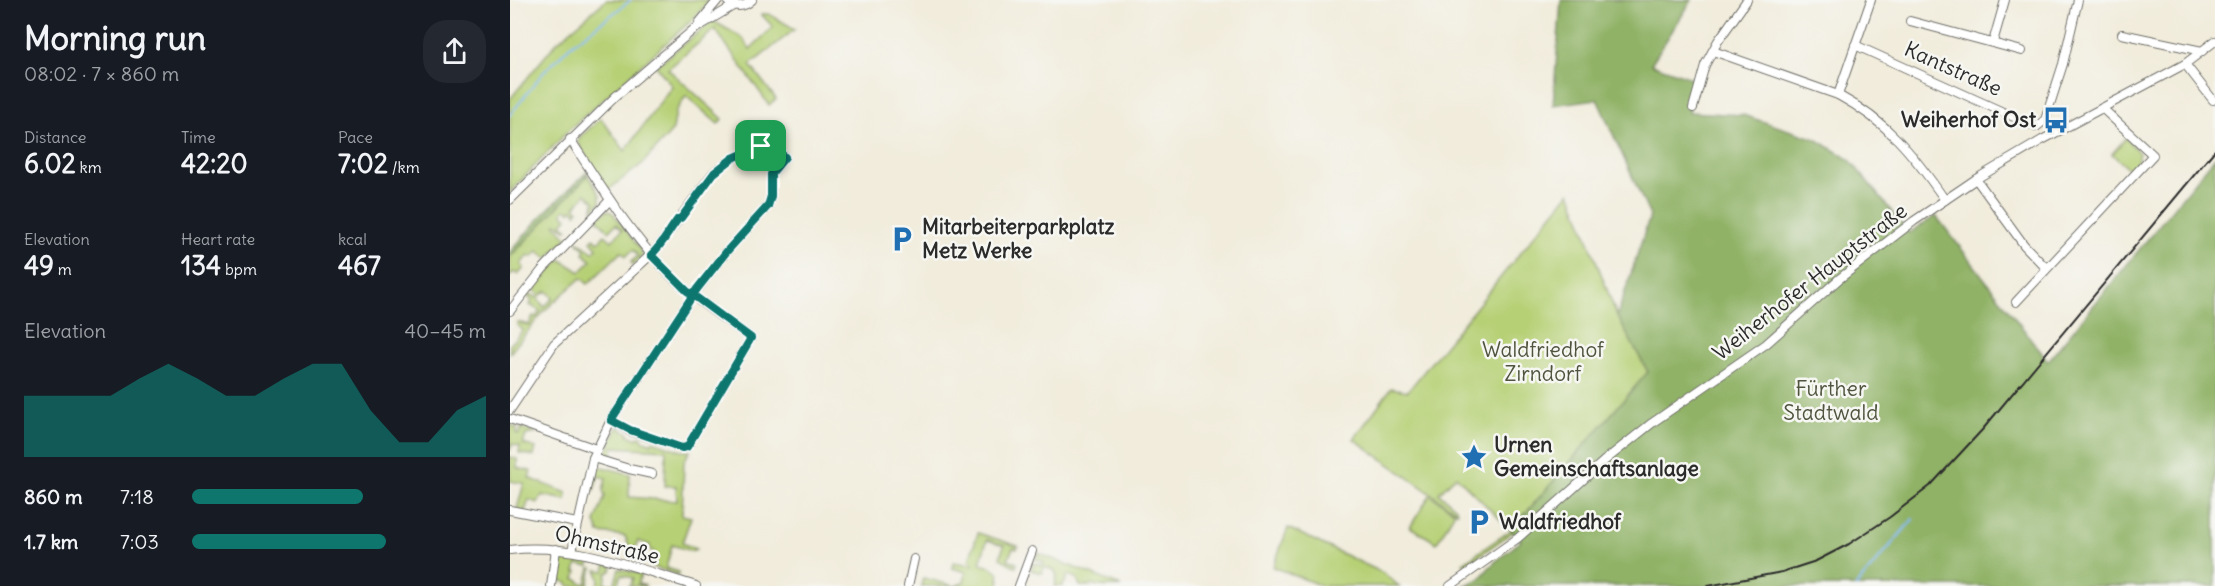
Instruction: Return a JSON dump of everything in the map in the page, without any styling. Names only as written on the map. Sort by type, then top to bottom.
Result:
[{"type":"street","points":[[693,30],[718,0]]},
{"type":"street","points":[[510,200],[616,96],[693,30],[730,3],[745,6],[752,0]]},
{"type":"street","points":[[1693,108],[1705,65],[1747,0]]},
{"type":"street","points":[[1838,95],[1870,0]]},
{"type":"street","points":[[1993,42],[2005,0]]},
{"type":"street","points":[[2043,140],[2036,127],[2045,120],[2063,64],[2078,0]]},
{"type":"street","points":[[1910,21],[2022,51]]},
{"type":"street","points":[[2122,34],[2202,51]]},
{"type":"street","name":"Weiherhofer Hauptstraße","points":[[1450,586],[1518,538],[1604,461],[1652,423],[1766,344],[1839,279],[1945,200],[2043,140],[2185,64],[2215,41]]},
{"type":"street","name":"Kantstraße","points":[[1856,45],[2036,127]]},
{"type":"street","points":[[1713,51],[1838,95],[1868,113],[1899,139],[1945,200]]},
{"type":"street","points":[[2185,64],[2213,100]]},
{"type":"street","points":[[2016,302],[2152,155],[2102,108]]},
{"type":"street","points":[[570,139],[610,200],[651,255],[693,295],[751,338],[687,447],[682,448],[630,430],[611,420]]},
{"type":"street","points":[[510,410],[554,344],[651,255],[671,232],[672,227],[714,173],[733,158],[769,143],[785,157],[771,174],[771,196],[768,206],[727,251],[693,295],[611,420],[592,458],[572,551]]},
{"type":"street","points":[[1976,179],[2024,245],[2046,268]]},
{"type":"street","points":[[510,311],[543,269],[610,200]]},
{"type":"street","points":[[510,419],[596,449]]},
{"type":"street","points":[[592,458],[630,470],[652,474]]},
{"type":"street","points":[[510,510],[577,523]]},
{"type":"street","points":[[552,586],[556,549]]},
{"type":"street","name":"Ohmstraße","points":[[510,550],[572,551],[620,562],[677,583],[696,586]]},
{"type":"street","points":[[1019,586],[1032,551]]},
{"type":"street","points":[[908,586],[914,559]]},
{"type":"green space","points":[[606,0],[710,0],[693,19],[569,130],[510,192],[510,99],[556,43]]},
{"type":"green space","name":"Fürther Stadtwald","points":[[1561,0],[1692,0],[1651,64],[1697,80],[1689,112],[1743,115],[1816,139],[1850,160],[1909,233],[1936,216],[2048,361],[2215,157],[2215,586],[1463,586],[1480,579],[1493,564],[1521,541],[1511,530],[1648,372],[1617,316],[1650,216],[1597,99],[1553,105]]},
{"type":"green space","points":[[761,14],[769,14],[795,29],[750,65],[776,99],[769,105],[715,29],[668,69],[723,119],[718,124],[686,96],[676,111],[673,130],[642,164],[608,190],[578,143],[579,138],[601,118],[625,151],[672,86],[656,66],[713,21],[743,38],[750,49],[773,27]]},
{"type":"green space","points":[[2126,138],[2139,153],[2137,162],[2130,170],[2112,154]]},
{"type":"green space","points":[[587,172],[588,175],[510,257],[510,252],[543,214]]},
{"type":"green space","points":[[588,175],[600,195],[600,202],[593,210],[594,201],[586,194],[575,207],[578,210],[576,213],[572,209],[570,212],[566,209],[562,213],[567,218],[562,224],[568,229],[566,230],[557,223],[555,225],[567,237],[548,259],[538,251],[532,257],[528,255],[521,264],[524,268],[518,275],[514,272],[510,276],[510,257]]},
{"type":"green space","name":"Waldfriedhof Zirndorf","points":[[1570,192],[1617,316],[1648,372],[1511,530],[1456,476],[1439,493],[1456,508],[1457,512],[1354,439],[1391,388],[1408,391]]},
{"type":"green space","points":[[607,210],[613,213],[643,256],[633,265],[631,262],[638,256],[633,250],[626,256],[621,252],[588,284],[581,278],[544,311],[510,353],[510,345],[523,330],[517,322],[529,325],[533,316],[536,317],[540,311],[530,305],[532,301],[528,297],[530,294],[538,298],[544,307],[553,298],[547,291],[539,296],[534,290],[560,259],[580,272],[591,261],[583,253],[585,250],[577,241],[593,252],[597,248],[591,241],[594,238],[598,242],[605,235],[612,241],[622,230],[616,224],[609,231],[597,219]]},
{"type":"green space","points":[[510,425],[517,427],[516,433],[519,434],[521,428],[537,433],[526,435],[523,444],[536,448],[534,456],[519,453],[520,446],[512,444],[510,451]]},
{"type":"green space","points":[[618,427],[629,433],[628,435],[637,439],[639,436],[642,437],[642,440],[651,444],[652,441],[682,451],[690,451],[684,461],[682,515],[691,517],[682,543],[696,549],[691,551],[672,545],[666,568],[679,572],[678,575],[651,566],[654,552],[650,550],[650,545],[638,541],[635,549],[630,548],[625,536],[599,533],[595,522],[605,496],[603,492],[606,478],[598,476],[594,490],[590,489],[596,467],[630,474],[629,497],[677,501],[676,486],[665,486],[666,450],[613,447],[612,456],[605,455]]},
{"type":"green space","points":[[510,457],[517,459],[517,468],[531,471],[529,478],[567,493],[566,500],[542,495],[538,503],[529,500],[525,511],[517,509],[524,483],[510,481]]},
{"type":"green space","points":[[1430,495],[1455,512],[1437,543],[1410,527]]},
{"type":"green space","points":[[1288,528],[1383,573],[1399,586],[1322,586],[1273,567]]},
{"type":"green space","points":[[1511,530],[1513,532],[1466,565],[1463,563]]},
{"type":"green space","points":[[978,533],[1018,546],[1017,549],[1013,548],[1008,559],[1017,563],[1016,567],[1000,558],[1004,545],[987,540],[980,564],[991,567],[999,573],[998,586],[955,586],[964,582],[966,572],[952,568],[953,562],[973,565],[969,560]]},
{"type":"green space","points":[[1038,553],[1121,586],[1092,584],[1091,586],[1080,586],[1077,578],[1068,575],[1063,586],[1055,586],[1057,575],[1054,570],[1044,567],[1042,573],[1031,570],[1034,563],[1043,565],[1044,562],[1036,559]]},
{"type":"green space","points":[[561,555],[590,561],[589,566],[577,564],[575,572],[577,572],[575,579],[586,584],[590,568],[592,568],[588,586],[568,586],[568,583],[556,579]]},
{"type":"green space","points":[[606,564],[612,566],[611,571],[607,573],[605,583],[614,585],[619,569],[641,574],[638,584],[646,586],[630,586],[633,578],[621,575],[617,586],[598,586],[597,570],[604,571]]},
{"type":"green space","points":[[923,578],[955,586],[921,586]]},
{"type":"waterway","points":[[510,115],[543,73],[570,46],[631,0]]},
{"type":"waterway","points":[[1856,586],[1913,519]]},
{"type":"railway","points":[[1708,586],[1782,572],[1816,561],[1849,544],[1890,517],[1930,486],[1983,429],[2215,150]]},
{"type":"place","name":"Weiherhof Ost","points":[[2056,120]]},
{"type":"place","name":"Mitarbeiterparkplatz Metz Werke","points":[[902,239]]},
{"type":"place","name":"Urnen Gemeinschaftsanlage","points":[[1474,457]]},
{"type":"place","name":"Waldfriedhof","points":[[1479,522]]},
{"type":"route","points":[[761,146],[733,158],[714,173],[672,227],[671,232],[651,255],[687,291],[693,295],[751,338],[687,447],[682,448],[630,430],[611,420],[693,295],[697,289],[727,251],[768,206],[771,196],[771,174],[785,157],[769,143],[761,146]]}]
